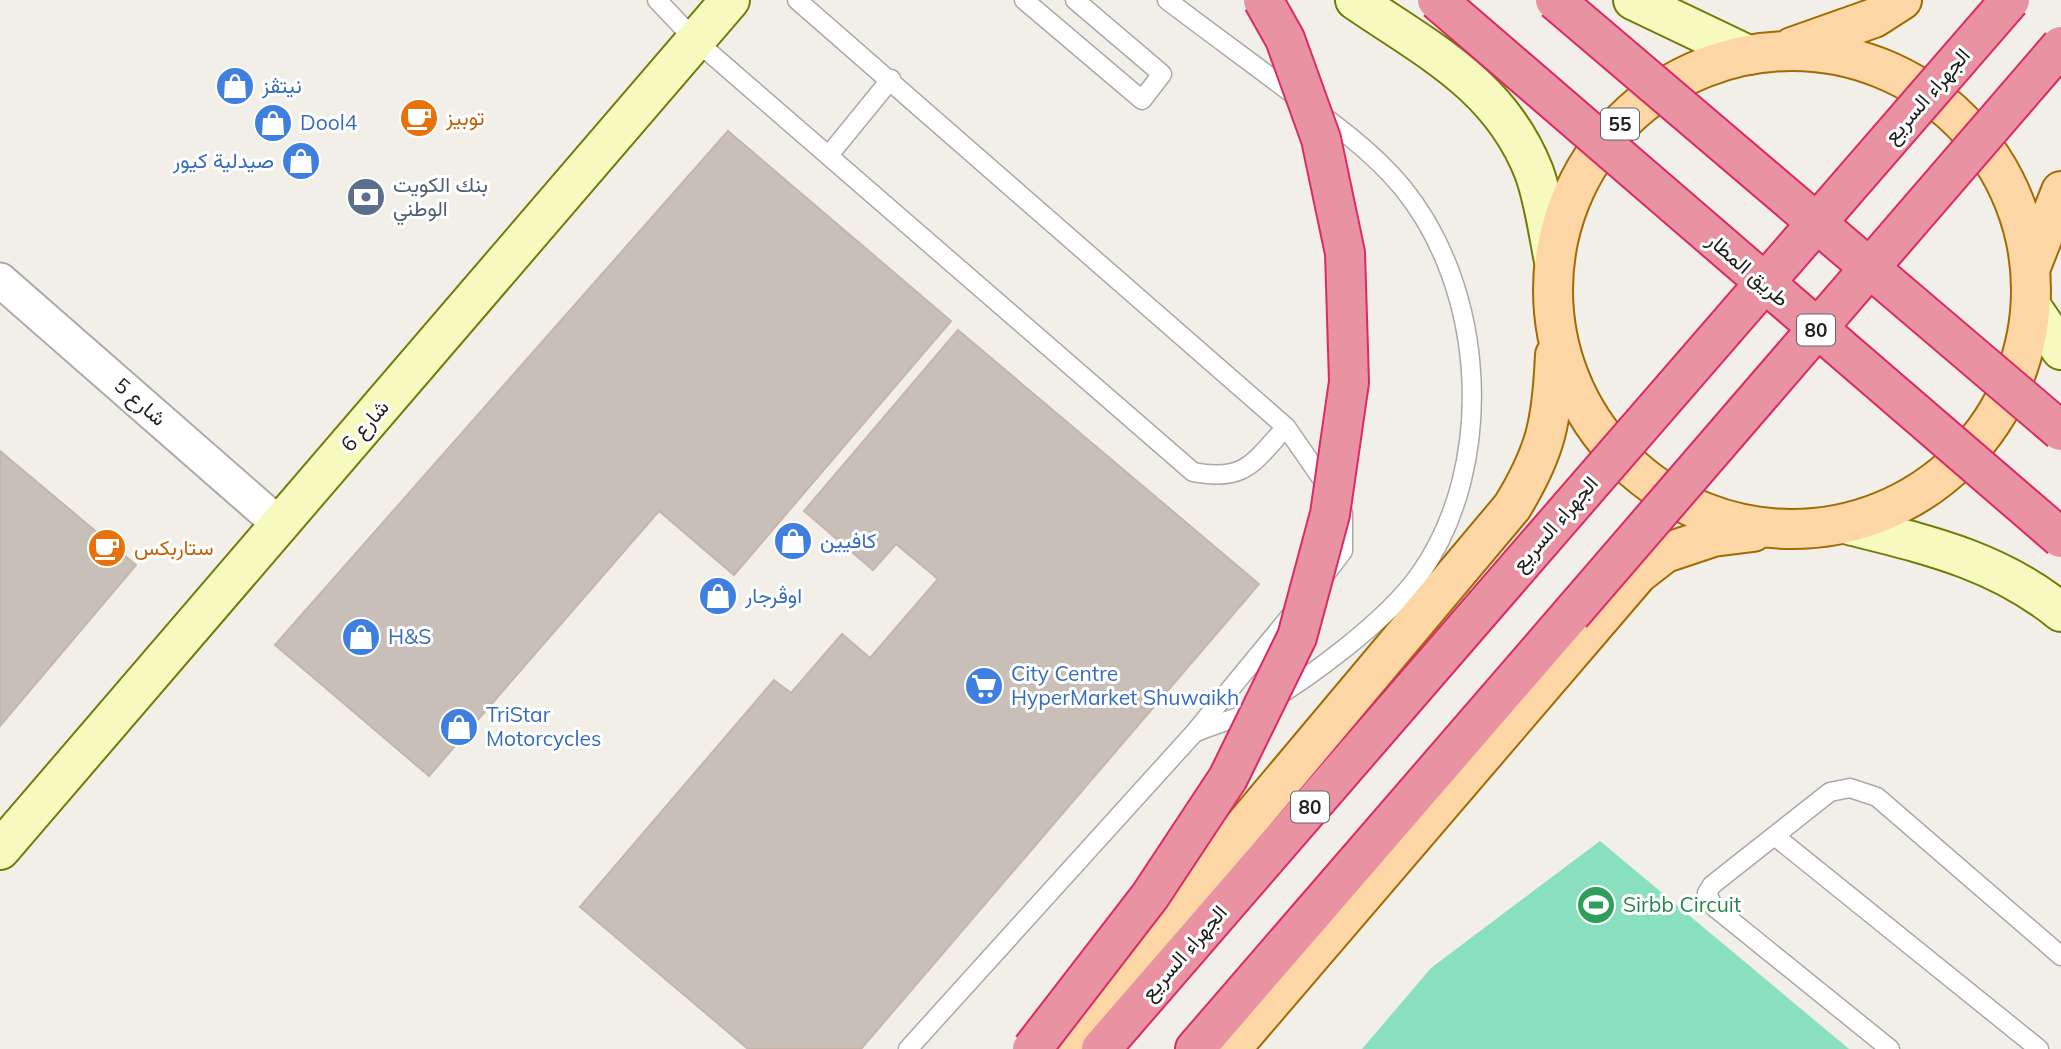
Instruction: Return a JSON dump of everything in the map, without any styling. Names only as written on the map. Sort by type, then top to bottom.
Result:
[{"type":"highway","points":[[1032,1049],[1150,896],[1228,778],[1297,637],[1329,514],[1349,382],[1345,253],[1321,139],[1285,39],[1263,0]]},
{"type":"highway","name":"طريق المطار","points":[[1437,0],[2061,538]]},
{"type":"highway","name":"55","points":[[1555,0],[2061,431]]},
{"type":"highway","name":"الجهراء السريع","points":[[1101,1049],[2010,0]]},
{"type":"highway","name":"80","points":[[1195,1049],[2061,46]]},
{"type":"main road","points":[[1765,53],[1874,19],[1902,0]]},
{"type":"main road","name":"55","points":[[1765,53],[1822,53],[1865,63],[1920,88],[1948,108],[1975,135],[1998,166],[2025,230],[2031,267],[2031,306],[2027,339],[2005,401],[1964,457],[1938,480],[1909,499],[1845,524],[1808,529],[1773,529],[1723,520],[1674,499],[1632,469],[1597,430],[1583,409],[1556,336],[1552,302],[1554,261],[1563,218],[1593,156],[1617,126],[1677,81],[1710,66],[1765,53]]},
{"type":"main road","points":[[2031,267],[2061,191]]},
{"type":"main road","name":"الجهراء السريع","points":[[1057,1049],[1512,507],[1532,474],[1545,444],[1552,411],[1556,336]]},
{"type":"main road","points":[[1231,1049],[1638,574],[1665,553],[1713,537],[1773,529]]},
{"type":"street","name":"شارع 6","points":[[689,34],[708,0]]},
{"type":"street","name":"شارع 6","points":[[0,850],[204,603],[689,34],[730,0]]},
{"type":"street","name":"55","points":[[1355,0],[1468,77],[1507,118],[1534,173],[1554,261]]},
{"type":"street","name":"55","points":[[1633,0],[1765,53]]},
{"type":"street","name":"شارع 5","points":[[0,280],[275,521]]},
{"type":"street","points":[[2031,306],[2061,350]]},
{"type":"street","points":[[1845,524],[1979,561],[2039,594],[2061,612]]},
{"type":"street","name":"شارع 6","points":[[0,826],[204,603]]},
{"type":"lane","points":[[657,0],[689,34],[1193,472],[1218,477],[1242,472],[1286,427]]},
{"type":"lane","points":[[797,0],[891,79],[1286,427],[1318,469],[1344,516],[1343,551],[1195,732],[908,1049]]},
{"type":"lane","points":[[1024,0],[1142,100],[1162,74],[1075,0]]},
{"type":"lane","points":[[1167,0],[1366,148],[1403,188],[1427,223],[1452,270],[1465,318],[1473,379],[1461,483],[1442,536],[1419,575],[1381,614],[1329,659],[1256,709],[1195,732]]},
{"type":"lane","points":[[829,155],[891,79]]},
{"type":"lane","points":[[1890,1049],[1713,906],[1707,894],[1712,885],[1830,792],[1850,788],[1877,797],[2061,956]]},
{"type":"lane","points":[[1776,837],[2039,1049]]},
{"type":"green space","name":"Sirbb Circuit","points":[[1600,841],[1849,1049],[1362,1049],[1431,968]]},
{"type":"building","points":[[728,131],[951,321],[734,575],[659,511],[429,776],[275,645]]},
{"type":"building","name":"City Centre HyperMarket Shuwaikh","points":[[958,330],[1259,584],[861,1049],[748,1049],[580,907],[774,680],[791,693],[842,634],[870,658],[938,579],[896,544],[873,570],[804,511]]},
{"type":"building","points":[[0,451],[136,565],[0,726]]},
{"type":"place","name":"نيتڤز","points":[[235,86]]},
{"type":"place","name":"توبيز","points":[[419,118]]},
{"type":"place","name":"Dool4","points":[[273,123]]},
{"type":"place","name":"صيدلية كيور","points":[[301,161]]},
{"type":"place","name":"بنك الكويت الوطني","points":[[366,197]]},
{"type":"place","name":"كافيين","points":[[793,541]]},
{"type":"place","name":"ستاربكس","points":[[107,548]]},
{"type":"place","name":"اوڤرجار","points":[[718,596]]},
{"type":"place","name":"H&S","points":[[361,637]]},
{"type":"place","name":"City Centre HyperMarket Shuwaikh","points":[[984,686]]},
{"type":"place","name":"TriStar Motorcycles","points":[[459,727]]},
{"type":"place","name":"Sirbb Circuit","points":[[1596,905]]}]
